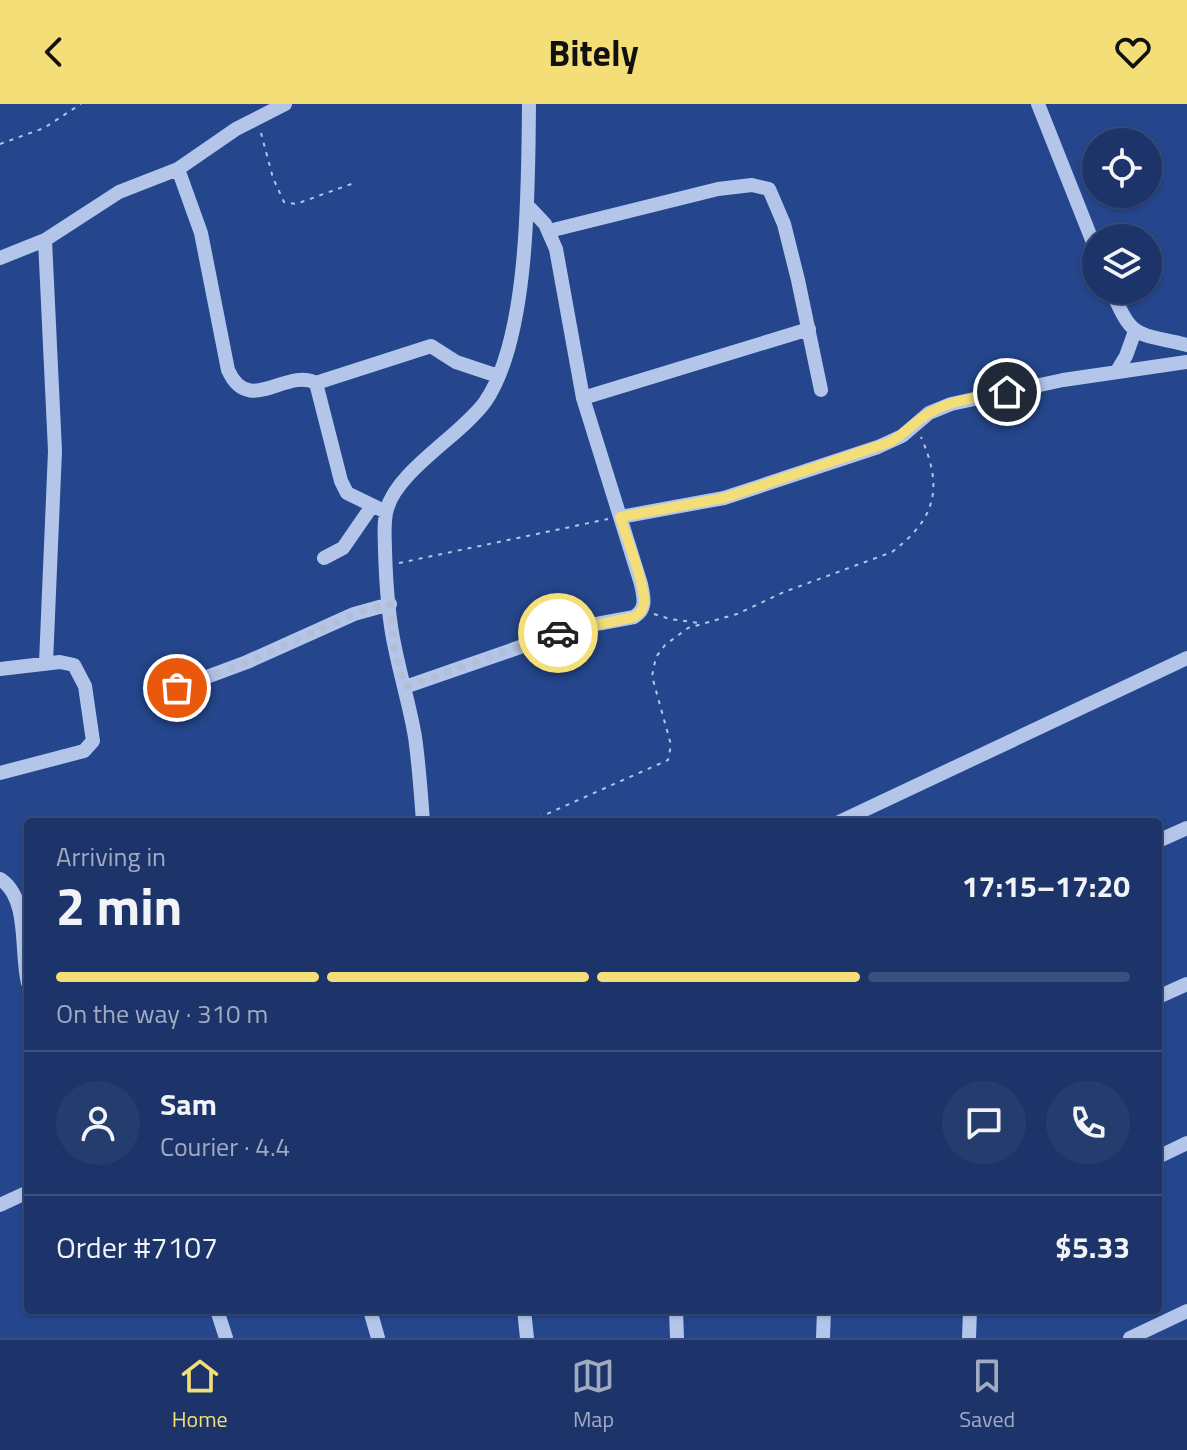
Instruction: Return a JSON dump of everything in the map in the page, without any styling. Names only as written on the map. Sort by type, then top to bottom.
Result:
[{"type":"street","points":[[0,258],[45,240],[119,192],[178,169],[257,116],[285,104]]},
{"type":"street","points":[[324,558],[343,548],[406,480],[463,426],[484,402],[498,376],[512,330],[528,206],[529,104]]},
{"type":"street","points":[[1038,104],[1086,224]]},
{"type":"street","points":[[178,169],[201,233],[228,370],[241,389],[270,389],[302,379],[316,383],[431,346],[456,362],[498,376]]},
{"type":"street","points":[[549,231],[718,189],[741,185],[769,189],[784,224],[821,390]]},
{"type":"street","points":[[405,687],[575,628],[634,617],[642,609],[641,584],[583,398],[562,277],[549,231],[538,214],[528,206]]},
{"type":"street","points":[[45,240],[55,451],[46,663]]},
{"type":"street","points":[[1118,304],[1123,317],[1135,331],[1146,337],[1187,345]]},
{"type":"street","points":[[583,398],[809,329]]},
{"type":"street","points":[[1117,371],[1135,331]]},
{"type":"street","points":[[620,517],[724,498],[878,447],[902,436],[929,413],[951,404],[1117,371],[1187,362]]},
{"type":"street","points":[[316,383],[341,481],[347,493],[379,509]]},
{"type":"street","points":[[379,509],[394,646],[415,739],[423,818]]},
{"type":"street","points":[[153,697],[247,662],[354,614],[390,604]]},
{"type":"street","points":[[847,818],[1187,658]]},
{"type":"street","points":[[0,669],[66,663],[79,670],[85,686],[93,741],[84,751],[0,773]]},
{"type":"street","points":[[1162,839],[1187,828]]},
{"type":"street","points":[[0,879],[10,887],[18,905],[24,952]]},
{"type":"street","points":[[1162,995],[1187,984]]},
{"type":"street","points":[[1162,1155],[1187,1143]]},
{"type":"street","points":[[0,1205],[24,1194]]},
{"type":"street","points":[[1130,1338],[1187,1311]]},
{"type":"street","points":[[218,1314],[226,1338]]},
{"type":"street","points":[[371,1314],[378,1338]]},
{"type":"street","points":[[524,1314],[527,1338]]},
{"type":"street","points":[[676,1314],[677,1338]]},
{"type":"street","points":[[823,1338],[824,1314]]},
{"type":"street","points":[[969,1338],[970,1314]]},
{"type":"path","points":[[0,144],[44,128],[81,104]]},
{"type":"path","points":[[257,116],[273,178],[284,202],[296,204],[354,183]]},
{"type":"path","points":[[538,818],[668,760],[671,745],[653,688],[652,668],[665,645],[678,634],[700,623],[737,614],[901,546],[922,521],[934,496],[935,482],[930,460],[916,425]]},
{"type":"path","points":[[386,565],[620,517]]},
{"type":"path","points":[[642,609],[670,619],[700,623]]},
{"type":"way so far","points":[[177,688],[247,662],[354,614],[390,604],[394,646],[405,687],[558,633]]},
{"type":"route","points":[[558,633],[640,614],[644,605],[641,584],[620,517],[724,498],[890,442],[942,407],[1007,392]]}]
